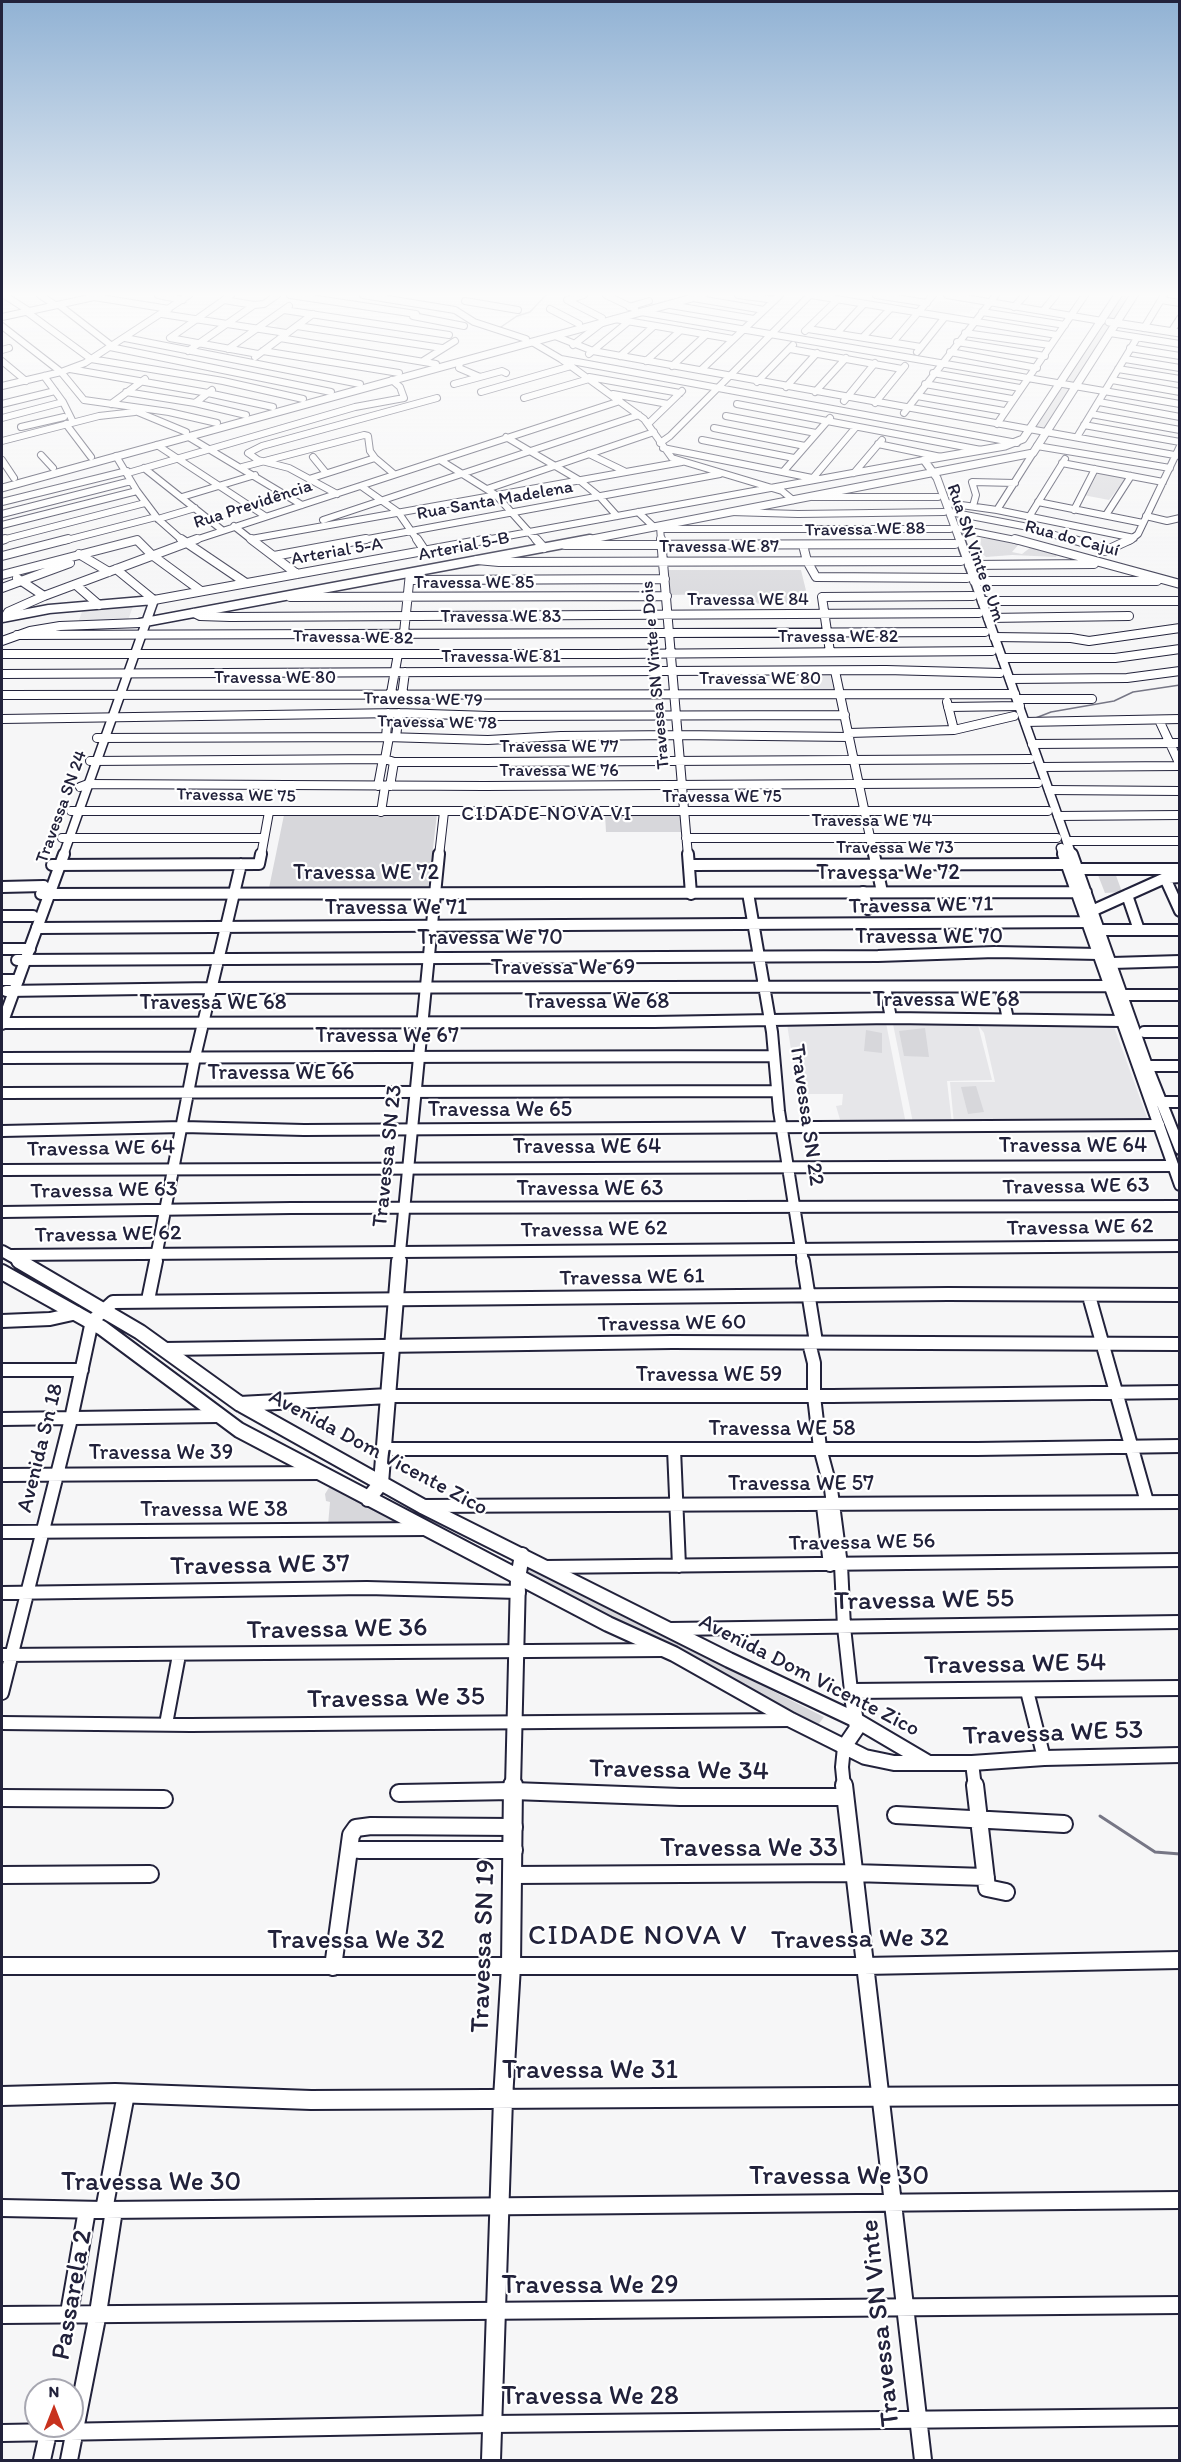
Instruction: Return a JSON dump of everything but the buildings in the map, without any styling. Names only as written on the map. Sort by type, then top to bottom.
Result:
[{"type":"main road","points":[[2,488],[157,445],[217,423],[263,410]]},
{"type":"main road","points":[[2,482],[91,457],[283,410]]},
{"type":"main road","points":[[932,473],[924,460],[1017,443],[1042,410]]},
{"type":"main road","points":[[1035,450],[1061,410]]},
{"type":"main road","name":"Arterial 5-B","points":[[143,623],[280,597],[410,576],[477,560],[1014,458],[1035,450]]},
{"type":"main road","points":[[1014,458],[1028,464]]},
{"type":"main road","name":"Rua SN Vinte e Um","points":[[932,473],[938,497],[946,508]]},
{"type":"main road","name":"Rua SN Vinte e Um","points":[[932,473],[937,478],[990,635],[1002,658],[1014,700],[1025,722],[1049,790],[1053,813]]},
{"type":"main road","name":"Rua SN Vinte e Um","points":[[952,528],[955,544],[968,571]]},
{"type":"main road","name":"Arterial 5-A","points":[[3,617],[49,609],[150,601]]},
{"type":"main road","name":"Travessa SN 24","points":[[2,1020],[10,992],[10,980],[21,960],[33,915],[66,838],[150,601]]},
{"type":"main road","name":"Rua SN Vinte e Um","points":[[979,604],[988,618],[992,651],[1000,673],[1008,682]]},
{"type":"main road","name":"Rua SN Vinte e Um","points":[[1014,700],[1014,716],[1038,783],[1077,869],[1088,916]]},
{"type":"main road","name":"Rua SN Vinte e Um","points":[[1062,839],[1066,864],[1081,892]]},
{"type":"main road","name":"Travessa SN 24","points":[[25,949],[37,928],[45,891]]},
{"type":"main road","name":"Travessa WE 72","points":[[45,891],[690,894]]},
{"type":"main road","name":"Travessa We 72","points":[[690,894],[1081,892]]},
{"type":"main road","name":"Travessa SN 23","points":[[381,1483],[400,1251],[435,894]]},
{"type":"main road","points":[[1088,916],[1099,930],[1123,1015],[1179,1185]]},
{"type":"main road","points":[[1088,916],[1099,954],[1111,969]]},
{"type":"main road","name":"Travessa SN 24","points":[[2,1004],[10,992]]},
{"type":"main road","points":[[1123,1015],[1147,1066],[1160,1102],[1177,1135],[1179,1149]]},
{"type":"main road","name":"Avenida Dom Vicente Zico","points":[[5,1253],[103,1309],[164,1349],[240,1404],[422,1506],[854,1719],[928,1762]]},
{"type":"main road","name":"Avenida Dom Vicente Zico","points":[[2,1272],[92,1321],[239,1430],[426,1529],[519,1585],[663,1650],[791,1720],[865,1757],[886,1762],[928,1762]]},
{"type":"main road","name":"Travessa WE 59","points":[[240,1404],[389,1396]]},
{"type":"main road","points":[[368,1499],[381,1483]]},
{"type":"main road","name":"Travessa SN 19","points":[[492,2460],[503,2099],[511,1966],[514,1722],[522,1555]]},
{"type":"main road","name":"Travessa WE 54","points":[[851,1691],[1179,1688]]},
{"type":"main road","name":"Travessa SN 22","points":[[844,1747],[857,1728],[851,1691]]},
{"type":"main road","name":"Travessa WE 53","points":[[928,1762],[972,1763],[1044,1758],[1179,1755]]},
{"type":"main road","name":"Travessa We 31","points":[[2,2096],[126,2094],[311,2100],[1179,2095]]},
{"type":"street","points":[[2,418],[33,410]]},
{"type":"street","points":[[67,410],[70,416],[69,423],[91,457]]},
{"type":"street","points":[[133,410],[187,434],[302,505]]},
{"type":"street","points":[[2,441],[69,423],[133,410],[178,413],[217,423]]},
{"type":"street","points":[[224,410],[246,415]]},
{"type":"street","points":[[299,410],[326,428],[337,441]]},
{"type":"street","points":[[2,502],[144,468],[346,410]]},
{"type":"street","points":[[337,494],[289,468],[265,462],[249,455],[249,452],[391,410]]},
{"type":"street","name":"Rua Previdência","points":[[3,617],[8,612],[44,596],[222,530],[592,410]]},
{"type":"street","points":[[632,410],[648,424],[672,458],[720,474],[772,487],[782,491],[793,500]]},
{"type":"street","points":[[648,424],[663,410]]},
{"type":"street","points":[[661,445],[696,410]]},
{"type":"street","points":[[689,452],[732,410]]},
{"type":"street","points":[[768,410],[981,450]]},
{"type":"street","points":[[783,472],[836,410]]},
{"type":"street","points":[[842,410],[1017,443]]},
{"type":"street","points":[[898,420],[906,410]]},
{"type":"street","points":[[918,410],[1177,456]]},
{"type":"street","points":[[997,424],[1004,411],[998,410]]},
{"type":"street","points":[[1077,437],[1094,410]]},
{"type":"street","points":[[1141,410],[1179,417]]},
{"type":"street","points":[[1091,414],[1179,430]]},
{"type":"street","points":[[300,529],[306,525],[639,415]]},
{"type":"street","points":[[21,428],[70,416]]},
{"type":"street","points":[[726,416],[816,434]]},
{"type":"street","points":[[1084,425],[1179,444],[1177,456],[1134,538],[1110,550],[1086,558]]},
{"type":"street","points":[[661,445],[816,478],[856,427]]},
{"type":"street","points":[[714,428],[805,446]]},
{"type":"street","points":[[487,489],[654,432]]},
{"type":"street","points":[[854,472],[888,433]]},
{"type":"street","points":[[242,467],[337,441],[366,436],[375,458],[394,474]]},
{"type":"street","points":[[506,437],[579,480],[600,497],[617,516]]},
{"type":"street","points":[[997,447],[1000,443],[998,439]]},
{"type":"street","points":[[702,440],[794,458]]},
{"type":"street","points":[[878,444],[941,457]]},
{"type":"street","points":[[157,445],[265,516]]},
{"type":"street","points":[[997,510],[1035,450],[1070,451],[1170,468]]},
{"type":"street","points":[[1029,517],[1070,451]]},
{"type":"street","points":[[916,452],[924,460]]},
{"type":"street","points":[[41,454],[53,468]]},
{"type":"street","points":[[590,454],[624,471]]},
{"type":"street","points":[[116,456],[128,472],[136,491],[157,518],[246,583]]},
{"type":"street","points":[[313,457],[326,473]]},
{"type":"street","points":[[309,479],[375,458]]},
{"type":"street","points":[[2,460],[14,478]]},
{"type":"street","points":[[440,460],[496,495],[544,548]]},
{"type":"street","name":"Arterial 5-A","points":[[150,601],[924,460]]},
{"type":"street","points":[[251,539],[682,462]]},
{"type":"street","points":[[1062,463],[1163,482]]},
{"type":"street","points":[[144,468],[222,530]]},
{"type":"street","points":[[1074,510],[1095,469]]},
{"type":"street","name":"Rua Santa Madelena","points":[[274,556],[720,474]]},
{"type":"street","points":[[182,497],[255,475]]},
{"type":"street","points":[[1106,515],[1131,476]]},
{"type":"street","points":[[2,514],[131,481]]},
{"type":"street","points":[[972,506],[976,495],[970,483],[1015,483]]},
{"type":"street","points":[[361,486],[398,512],[425,551]]},
{"type":"street","points":[[2,525],[136,491]]},
{"type":"street","points":[[808,497],[938,497]]},
{"type":"street","points":[[1038,502],[1074,510],[1145,520],[1167,521],[1179,518]]},
{"type":"street","points":[[2,540],[145,503]]},
{"type":"street","points":[[731,512],[798,514],[972,506],[1134,538]]},
{"type":"street","points":[[2,556],[195,508]]},
{"type":"street","points":[[946,508],[1110,550]]},
{"type":"street","points":[[638,512],[658,527]]},
{"type":"street","points":[[798,514],[807,561],[817,577],[823,579],[1110,564]]},
{"type":"street","points":[[234,526],[297,574]]},
{"type":"street","name":"Rua do Cajuí","points":[[658,527],[952,528],[1003,536],[1179,584]]},
{"type":"street","name":"Travessa SN Vinte e Dois","points":[[658,527],[667,596],[674,715],[683,785],[690,894]]},
{"type":"street","points":[[2,588],[81,556],[138,540],[152,555],[201,591]]},
{"type":"street","name":"Travessa WE 88","points":[[560,545],[955,544]]},
{"type":"street","points":[[5,574],[81,556],[112,571],[150,601]]},
{"type":"street","name":"Travessa WE 87","points":[[477,560],[499,562],[807,561],[968,571]]},
{"type":"street","points":[[968,571],[1171,581]]},
{"type":"street","points":[[5,574],[44,596]]},
{"type":"street","points":[[409,654],[405,632],[410,576],[665,579]]},
{"type":"street","points":[[823,579],[828,597]]},
{"type":"street","points":[[76,585],[99,605]]},
{"type":"street","name":"Travessa WE 85","points":[[280,597],[667,596]]},
{"type":"street","points":[[882,892],[841,694],[827,652],[821,597],[979,604],[1179,601]]},
{"type":"street","name":"Travessa WE 84","points":[[194,614],[213,617],[824,615],[979,604]]},
{"type":"street","points":[[988,618],[1129,616]]},
{"type":"street","points":[[1158,620],[1177,630]]},
{"type":"street","name":"Arterial 5-B","points":[[2,641],[17,635],[73,624],[143,623]]},
{"type":"street","name":"Travessa WE 83","points":[[17,635],[826,632],[990,635],[1071,638],[1089,641],[1177,630]]},
{"type":"street","points":[[381,812],[384,759],[390,737],[396,694],[394,672],[405,632]]},
{"type":"street","points":[[1089,641],[1109,658]]},
{"type":"street","points":[[1002,658],[1109,658],[1179,649]]},
{"type":"street","name":"Travessa WE 82","points":[[2,654],[992,651]]},
{"type":"street","name":"Travessa WE 81","points":[[2,674],[672,671],[1000,673]]},
{"type":"street","points":[[1008,682],[1127,678],[1179,671]]},
{"type":"street","points":[[396,694],[405,672]]},
{"type":"street","points":[[945,693],[954,730]]},
{"type":"street","name":"Travessa WE 80","points":[[2,695],[945,693],[1014,700]]},
{"type":"street","points":[[948,707],[1014,700],[1092,699]]},
{"type":"street","name":"Travessa WE 79","points":[[2,719],[394,714],[845,715]]},
{"type":"street","name":"Travessa WE 78","points":[[100,738],[390,737],[488,740],[570,736],[849,735],[954,730],[1014,716]]},
{"type":"street","points":[[1025,722],[1163,720],[1179,717]]},
{"type":"street","points":[[1041,767],[1179,765],[1163,720]]},
{"type":"street","points":[[1032,744],[1179,743]]},
{"type":"street","name":"Travessa WE 77","points":[[93,761],[1030,759]]},
{"type":"street","points":[[384,786],[394,762]]},
{"type":"street","name":"Travessa WE 76","points":[[84,785],[1038,783]]},
{"type":"street","points":[[1049,790],[1179,791]]},
{"type":"street","name":"Travessa WE 75","points":[[76,811],[866,812],[1179,815]]},
{"type":"street","points":[[55,865],[257,864],[269,812]]},
{"type":"street","name":"Travessa SN 23","points":[[435,894],[444,812]]},
{"type":"street","name":"Travessa WE 74","points":[[686,838],[871,837],[1179,841]]},
{"type":"street","points":[[66,838],[264,838]]},
{"type":"street","points":[[148,1300],[195,1057],[241,864]]},
{"type":"street","name":"Travessa We 73","points":[[688,865],[1066,864]]},
{"type":"street","points":[[1077,869],[1179,869]]},
{"type":"street","name":"Travessa WE 71","points":[[755,926],[1088,916],[1165,878],[1179,877]]},
{"type":"street","points":[[1165,878],[1179,911]]},
{"type":"street","name":"Travessa WE 72","points":[[2,887],[45,891]]},
{"type":"street","points":[[863,892],[868,909]]},
{"type":"street","name":"Travessa SN 22","points":[[748,893],[770,1020],[777,1092],[808,1296],[816,1378],[814,1396],[851,1691]]},
{"type":"street","points":[[1127,895],[1139,930]]},
{"type":"street","points":[[2,916],[33,915]]},
{"type":"street","name":"Travessa We 71","points":[[37,928],[755,926]]},
{"type":"street","points":[[1099,930],[1179,930]]},
{"type":"street","points":[[2,949],[25,949]]},
{"type":"street","name":"Travessa WE 70","points":[[760,956],[994,952],[1099,954]]},
{"type":"street","name":"Travessa We 70","points":[[219,958],[760,956]]},
{"type":"street","points":[[21,960],[219,958]]},
{"type":"street","points":[[1111,969],[1179,962]]},
{"type":"street","name":"Travessa We 69","points":[[10,992],[213,988],[765,987],[1001,987],[1116,990]]},
{"type":"street","points":[[885,987],[891,1018]]},
{"type":"street","points":[[1001,987],[1008,1019]]},
{"type":"street","points":[[1116,990],[1179,995]]},
{"type":"street","name":"Travessa WE 68","points":[[770,1020],[1008,1019],[1123,1015]]},
{"type":"street","name":"Travessa WE 68","points":[[2,1020],[204,1023],[424,1022]]},
{"type":"street","name":"Travessa We 68","points":[[424,1022],[770,1020]]},
{"type":"street","points":[[1143,1032],[1179,1032]]},
{"type":"street","name":"Travessa We 67","points":[[2,1058],[773,1056]]},
{"type":"street","points":[[1147,1066],[1179,1066]]},
{"type":"street","name":"Travessa WE 66","points":[[2,1094],[777,1092]]},
{"type":"street","points":[[1160,1102],[1179,1102]]},
{"type":"street","name":"Travessa We 65","points":[[183,1127],[304,1130],[1159,1125]]},
{"type":"street","points":[[2,1131],[183,1127]]},
{"type":"street","name":"Travessa WE 64","points":[[2,1170],[1173,1166]]},
{"type":"street","name":"Travessa WE 63","points":[[2,1212],[166,1209],[1179,1206]]},
{"type":"street","name":"Travessa WE 62","points":[[5,1253],[157,1254],[800,1248],[939,1250],[1179,1246]]},
{"type":"street","name":"Travessa WE 61","points":[[103,1309],[119,1301],[148,1300],[1179,1295]]},
{"type":"street","points":[[1089,1296],[1147,1503]]},
{"type":"street","points":[[92,1321],[103,1309]]},
{"type":"street","points":[[2,1321],[50,1319],[77,1313]]},
{"type":"street","name":"Avenida Sn 18","points":[[2,1692],[6,1655],[26,1593],[71,1419],[92,1321]]},
{"type":"street","name":"Travessa WE 60","points":[[164,1349],[394,1345],[1179,1344]]},
{"type":"street","points":[[2,1370],[82,1370]]},
{"type":"street","name":"Travessa WE 59","points":[[389,1396],[814,1396],[1179,1392]]},
{"type":"street","points":[[2,1419],[219,1416]]},
{"type":"street","name":"Travessa WE 58","points":[[385,1449],[1179,1446]]},
{"type":"street","points":[[674,1449],[679,1566]]},
{"type":"street","name":"Travessa We 39","points":[[2,1475],[320,1473]]},
{"type":"street","name":"Travessa WE 57","points":[[422,1506],[1179,1502]]},
{"type":"street","name":"Travessa WE 38","points":[[2,1532],[426,1529]]},
{"type":"street","name":"Travessa WE 56","points":[[545,1566],[1179,1560]]},
{"type":"street","name":"Travessa WE 37","points":[[2,1593],[519,1585]]},
{"type":"street","name":"Travessa WE 55","points":[[669,1629],[1179,1622]]},
{"type":"street","name":"Travessa WE 36","points":[[6,1655],[663,1650]]},
{"type":"street","points":[[166,1724],[179,1655]]},
{"type":"street","points":[[1027,1691],[1044,1758]]},
{"type":"street","name":"Travessa We 35","points":[[2,1723],[791,1720]]},
{"type":"street","name":"Travessa SN Vinte","points":[[844,1747],[842,1756],[844,1797],[894,2201],[923,2460]]},
{"type":"street","points":[[972,1763],[987,1888],[1006,1892]]},
{"type":"street","points":[[399,1793],[513,1791]]},
{"type":"street","name":"Travessa We 34","points":[[513,1791],[680,1797],[844,1797]]},
{"type":"street","points":[[2,1798],[164,1799]]},
{"type":"street","points":[[896,1815],[1064,1824]]},
{"type":"street","points":[[333,1967],[354,1848],[352,1831],[360,1826],[514,1827]]},
{"type":"street","points":[[354,1848],[514,1850]]},
{"type":"street","name":"Travessa We 33","points":[[513,1875],[853,1872],[986,1877]]},
{"type":"street","points":[[2,1875],[150,1874]]},
{"type":"street","name":"Travessa We 32","points":[[2,1966],[864,1966],[1179,1960]]},
{"type":"street","name":"Passarela 2","points":[[84,2385],[98,2313],[109,2210],[126,2094]]},
{"type":"street","name":"Travessa We 30","points":[[2,2208],[109,2210],[500,2204],[1179,2200]]},
{"type":"street","name":"Passarela 2","points":[[69,2313],[87,2210]]},
{"type":"street","name":"Travessa We 29","points":[[2,2314],[906,2309],[1179,2305]]},
{"type":"street","name":"Travessa We 28","points":[[84,2432],[492,2424],[1179,2417]]},
{"type":"street","name":"Travessa We 28","points":[[2,2433],[24,2433]]},
{"type":"street","points":[[42,2460],[47,2438]]},
{"type":"street","name":"Passarela 2","points":[[69,2460],[74,2438]]},
{"type":"shaded area","points":[[1043,410],[1060,410],[1047,430],[1032,426]]},
{"type":"shaded area","points":[[1096,471],[1127,477],[1109,500],[1083,495]]},
{"type":"shaded area","points":[[981,538],[1021,542],[1012,552],[1022,554],[1031,547],[1057,554],[1056,557],[1012,555],[986,557],[980,552]]},
{"type":"shaded area","points":[[668,570],[801,570],[809,603],[719,604],[717,594],[670,595]]},
{"type":"shaded area","points":[[134,604],[128,620],[79,620],[84,606]]},
{"type":"shaded area","points":[[801,675],[830,675],[834,691],[804,691]]},
{"type":"shaded area","points":[[437,814],[428,890],[269,888],[284,815]]},
{"type":"shaded area","points":[[605,814],[682,814],[684,832],[606,832]]},
{"type":"shaded area","points":[[1096,870],[1114,870],[1122,892],[1105,893]]},
{"type":"shaded area","points":[[886,1023],[906,1124],[841,1123],[836,1106],[842,1105],[843,1094],[798,1094],[787,1024]]},
{"type":"shaded area","points":[[893,1024],[1113,1024],[1149,1123],[954,1124],[950,1082],[995,1082],[984,1033],[978,1025],[992,1080],[947,1081],[952,1124],[913,1123]]},
{"type":"shaded area","points":[[925,1028],[929,1057],[904,1056],[899,1031]]},
{"type":"shaded area","points":[[866,1030],[882,1033],[882,1053],[864,1051]]},
{"type":"shaded area","points":[[976,1086],[984,1112],[968,1114],[961,1087]]},
{"type":"shaded area","points":[[330,1486],[351,1494],[395,1521],[390,1525],[328,1525],[330,1502],[326,1501],[325,1494]]},
{"type":"shaded area","points":[[528,1567],[824,1717],[818,1725],[528,1574],[524,1569]]},
{"type":"waterway","points":[[1033,719],[1051,712],[1114,701],[1133,692],[1180,685]]},
{"type":"waterway","points":[[1100,1816],[1155,1852],[1180,1854]]},
{"type":"district","name":"CIDADE NOVA VI","points":[[547,815]]},
{"type":"district","name":"CIDADE NOVA V","points":[[638,1937]]}]
